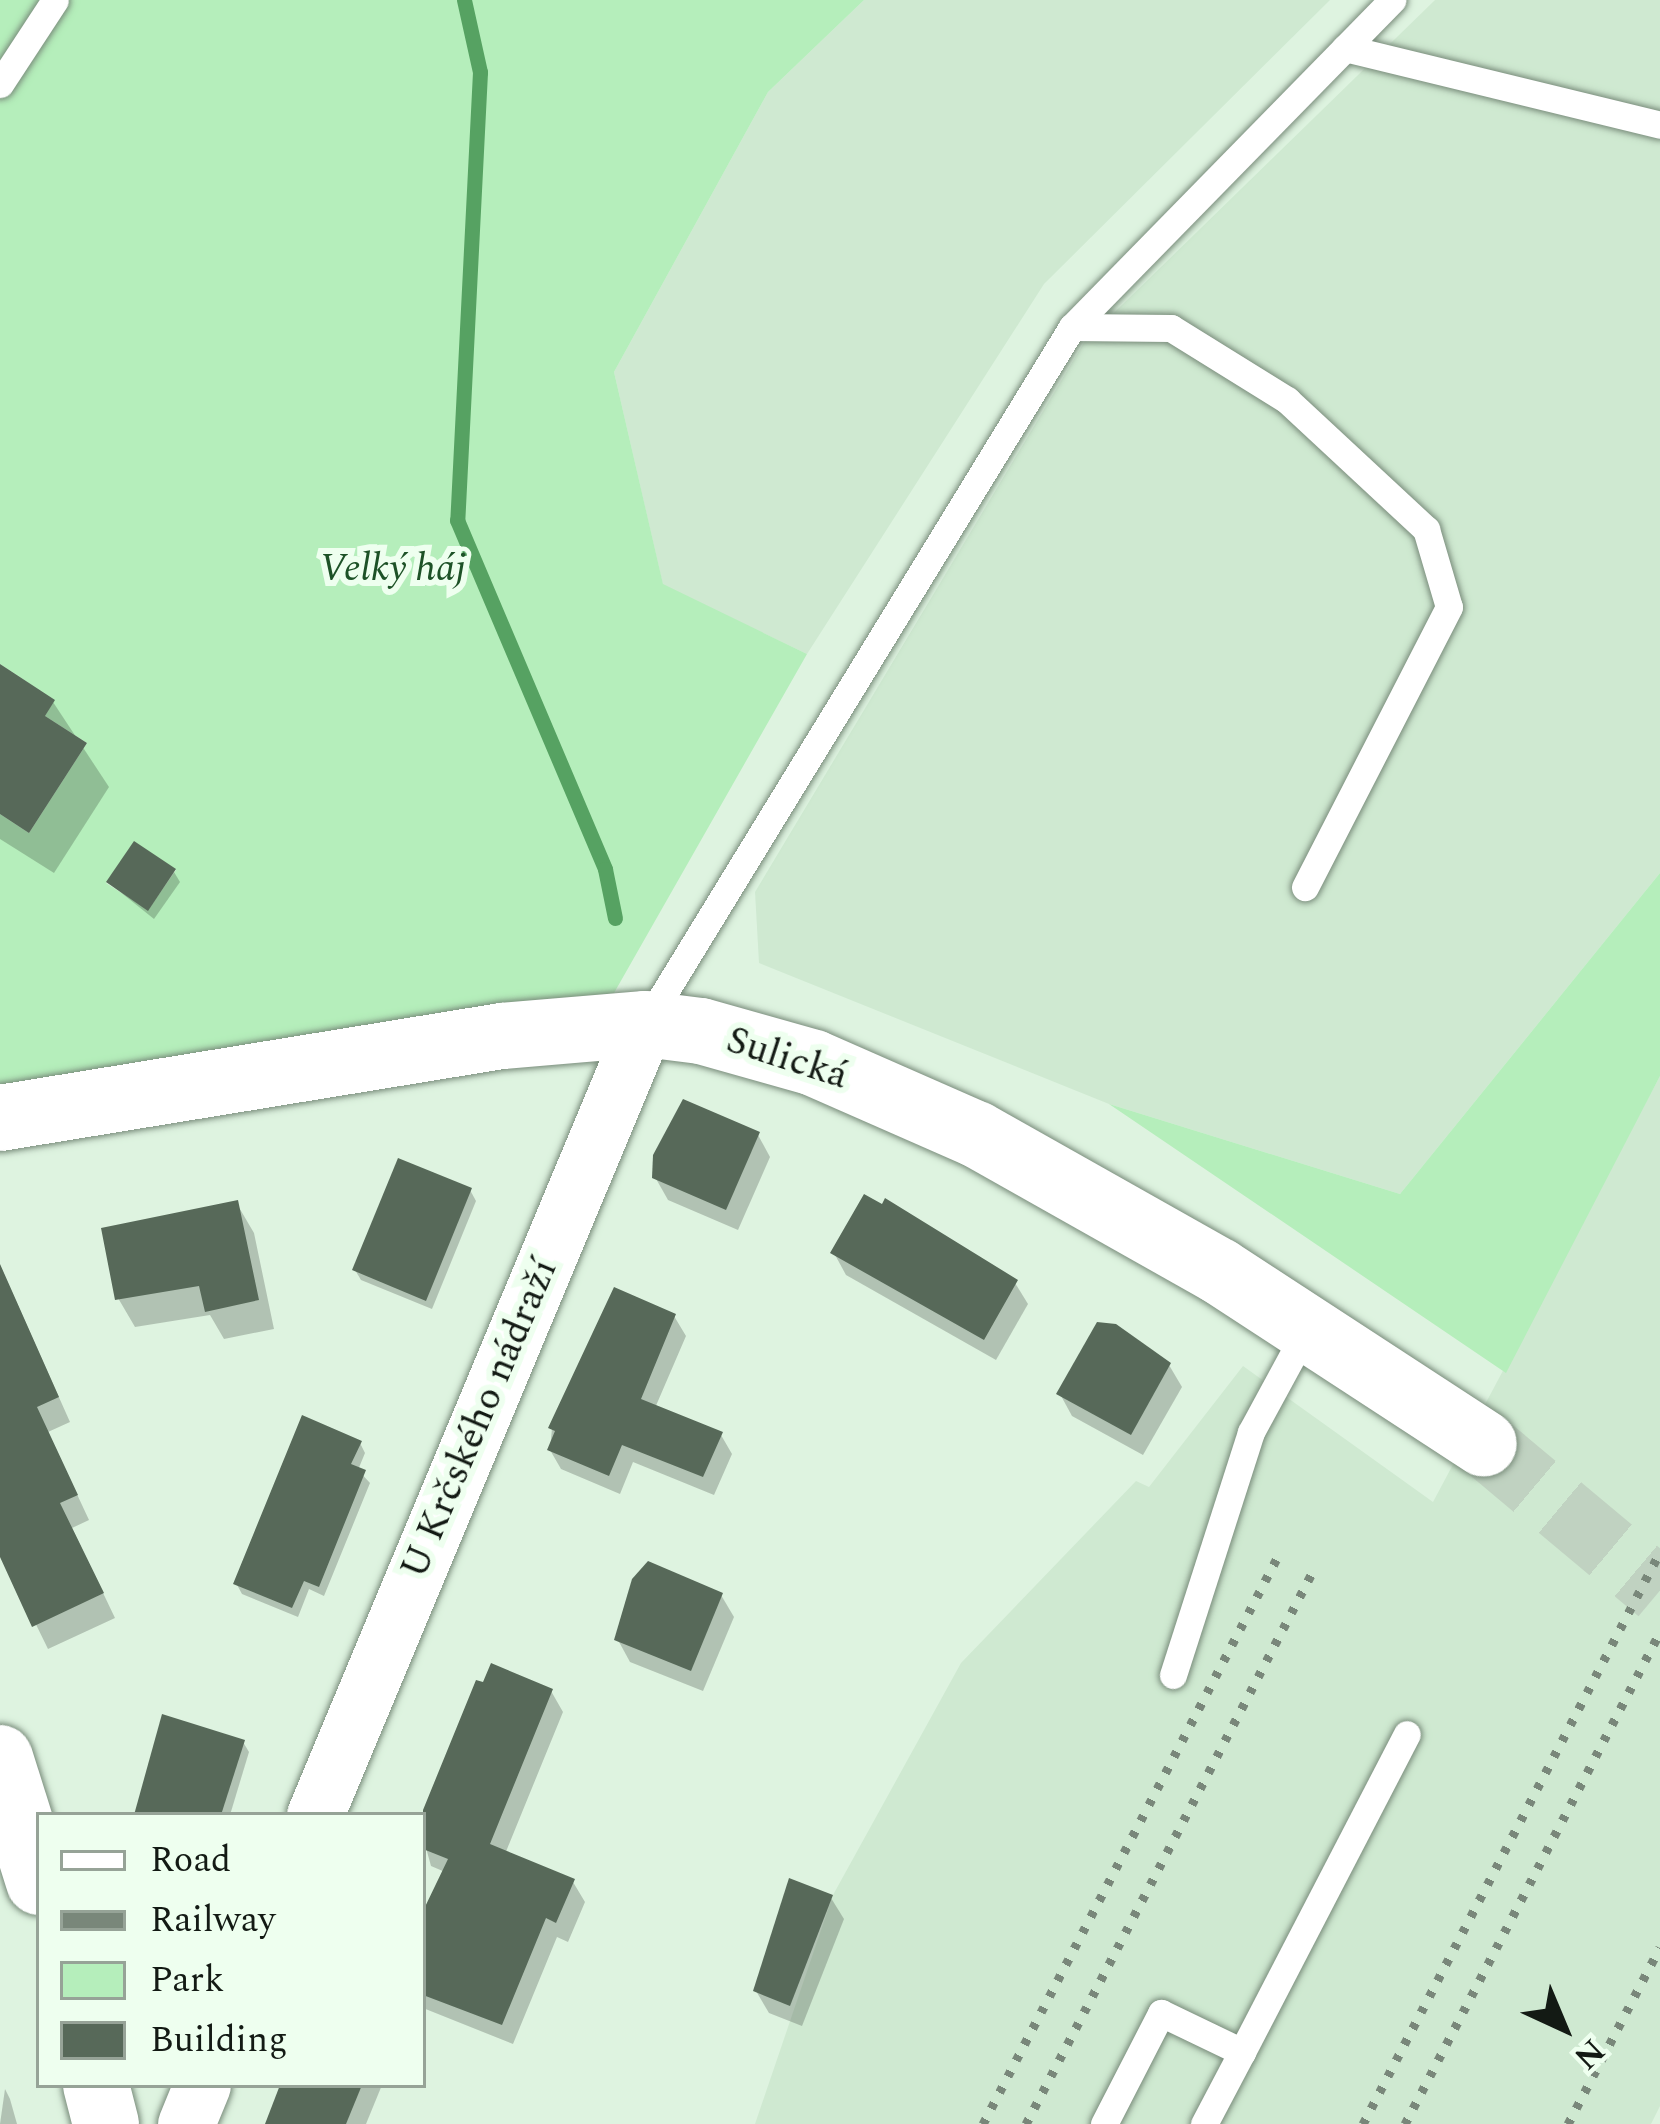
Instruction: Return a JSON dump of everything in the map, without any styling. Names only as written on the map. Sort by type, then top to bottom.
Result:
[{"type":"street","name":"Sulická","points":[[0,1118],[502,1036],[645,1024],[749,1042],[932,1113],[1308,1327],[1484,1444]]},
{"type":"street","name":"U Krčského nádraží","points":[[316,1812],[645,1024]]},
{"type":"street","points":[[0,1758],[36,1872]]},
{"type":"street","points":[[98,2088],[106,2124]]},
{"type":"street","points":[[185,2124],[201,2088]]},
{"type":"lane","points":[[0,84],[56,0]]},
{"type":"lane","points":[[645,1024],[1072,327],[1393,0]]},
{"type":"lane","points":[[1345,48],[1660,124]]},
{"type":"lane","points":[[1072,327],[1171,328],[1287,400],[1426,529],[1449,608],[1305,887]]},
{"type":"lane","points":[[1173,1675],[1251,1432],[1308,1327]]},
{"type":"lane","points":[[1204,2124],[1407,1734]]},
{"type":"lane","points":[[1104,2124],[1161,2013],[1242,2052]]},
{"type":"shaded area","points":[[864,0],[1330,0],[1044,284],[807,654],[663,585],[614,372],[768,92]]},
{"type":"shaded area","points":[[1435,0],[1660,0],[1660,873],[1400,1194],[1109,1104],[759,963],[755,892],[1085,341]]},
{"type":"shaded area","points":[[1660,1076],[1660,2106],[1651,2124],[755,2124],[833,1895],[961,1663],[1136,1481],[1149,1487],[1243,1366],[1433,1502]]},
{"type":"green space","name":"Velký háj","points":[[0,0],[864,0],[768,92],[614,372],[663,584],[807,654],[614,993],[0,1090],[0,814],[29,833],[87,743],[45,716],[54,700],[0,664]],"holes":[[[134,842],[176,870],[148,910],[106,883]]]},
{"type":"green space","points":[[1660,873],[1660,1076],[1506,1373],[1109,1104],[1400,1194]]},
{"type":"building","points":[[0,664],[55,700],[45,716],[87,743],[29,833],[0,814]]},
{"type":"building","points":[[134,841],[176,869],[148,911],[106,882]]},
{"type":"building","points":[[683,1099],[760,1132],[726,1210],[652,1178],[653,1155]]},
{"type":"building","points":[[398,1158],[472,1188],[426,1301],[352,1270]]},
{"type":"building","points":[[864,1194],[882,1204],[885,1198],[1018,1280],[984,1340],[830,1253]]},
{"type":"building","points":[[238,1200],[259,1300],[205,1312],[199,1286],[115,1300],[101,1228]]},
{"type":"building","points":[[0,1264],[59,1397],[37,1407],[78,1495],[60,1503],[104,1593],[32,1627],[0,1557]]},
{"type":"building","points":[[614,1287],[676,1314],[641,1399],[723,1432],[703,1477],[622,1445],[609,1476],[547,1450],[555,1431],[548,1428]]},
{"type":"building","points":[[1097,1322],[1116,1324],[1171,1363],[1131,1435],[1056,1394]]},
{"type":"building","points":[[302,1415],[362,1441],[351,1464],[366,1470],[319,1587],[304,1581],[292,1608],[233,1584]]},
{"type":"building","points":[[648,1561],[723,1593],[691,1671],[614,1640],[632,1579]]},
{"type":"building","points":[[491,1663],[553,1689],[490,1844],[575,1879],[556,1923],[546,1918],[502,2025],[426,1996],[426,1905],[448,1859],[426,1850],[423,1810],[476,1680],[483,1682]]},
{"type":"building","points":[[162,1714],[245,1740],[222,1812],[135,1812]]},
{"type":"building","points":[[789,1878],[833,1895],[790,2006],[753,1991]]},
{"type":"building","points":[[279,2088],[361,2088],[346,2124],[265,2124]]},
{"type":"waterway","points":[[464,0],[480,72],[457,520],[605,869],[615,918]]},
{"type":"tunnel","points":[[1484,1444],[1660,1591]]},
{"type":"railway","points":[[1363,2124],[1660,1552]]},
{"type":"railway","points":[[983,2124],[1278,1556]]},
{"type":"railway","points":[[1026,2124],[1312,1573]]},
{"type":"railway","points":[[1405,2124],[1660,1632]]},
{"type":"railway","points":[[1568,2124],[1660,1947]]}]
